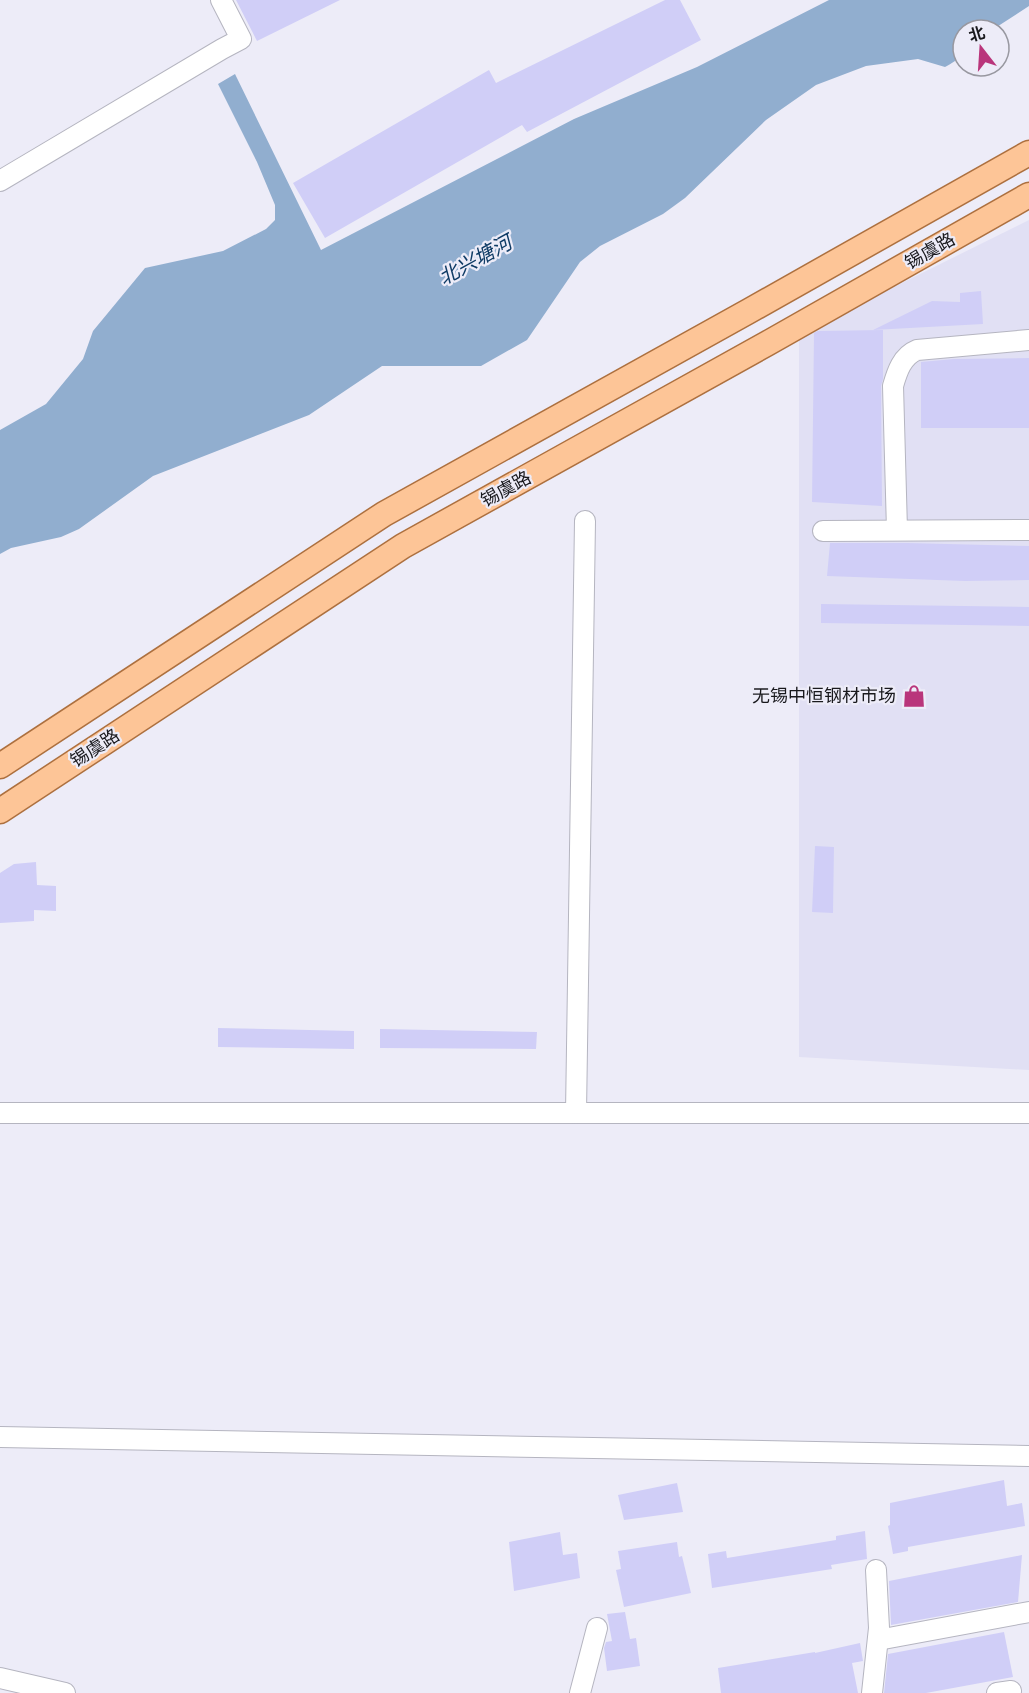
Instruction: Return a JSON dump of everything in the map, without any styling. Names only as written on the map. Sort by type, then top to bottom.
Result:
[{"type":"main road","name":"锡虞路","points":[[0,766],[384,514],[1029,153]]},
{"type":"main road","name":"锡虞路","points":[[0,812],[403,546],[1029,195]]},
{"type":"street","points":[[0,181],[241,39],[221,0]]},
{"type":"street","points":[[897,530],[893,386],[900,365],[917,350],[1029,340]]},
{"type":"street","points":[[576,1113],[585,521]]},
{"type":"street","points":[[823,531],[1029,530]]},
{"type":"street","points":[[0,1113],[1029,1113]]},
{"type":"street","points":[[0,1437],[1029,1456]]},
{"type":"street","points":[[872,1693],[879,1628],[876,1570]]},
{"type":"street","points":[[878,1640],[1029,1612]]},
{"type":"street","points":[[580,1693],[597,1628]]},
{"type":"street","points":[[0,1678],[65,1693]]},
{"type":"shaded area","name":"无锡中恒钢材市场","points":[[1029,220],[1029,1070],[799,1057],[799,334]]},
{"type":"water","name":"北兴塘河","points":[[829,0],[1029,0],[1029,6],[1010,18],[951,18],[951,64],[945,67],[918,59],[866,66],[816,85],[766,120],[685,198],[663,214],[600,246],[580,262],[527,340],[481,366],[382,366],[309,415],[153,476],[79,529],[61,537],[11,548],[0,554],[0,430],[46,404],[83,359],[93,331],[145,268],[223,251],[266,229],[275,220],[275,205],[257,162],[218,84],[235,74],[321,250],[574,119],[697,67]]},
{"type":"building","points":[[236,0],[340,0],[257,41]]},
{"type":"building","points":[[665,0],[680,0],[701,40],[527,132],[522,125],[325,238],[293,183],[489,70],[496,83]]},
{"type":"building","points":[[981,291],[983,324],[873,330],[932,301],[960,302],[960,293]]},
{"type":"building","points":[[883,330],[882,506],[812,502],[814,333],[818,331]]},
{"type":"building","points":[[1029,358],[1029,428],[921,428],[921,362]]},
{"type":"building","points":[[830,543],[1029,546],[1029,580],[965,581],[827,576]]},
{"type":"building","points":[[821,604],[1029,607],[1029,626],[821,623]]},
{"type":"building","points":[[815,846],[834,847],[833,913],[812,912]]},
{"type":"building","points":[[36,862],[37,885],[56,886],[56,911],[34,910],[34,921],[0,923],[0,873],[14,864]]},
{"type":"building","points":[[218,1028],[354,1031],[354,1049],[218,1047]]},
{"type":"building","points":[[380,1029],[537,1032],[536,1049],[380,1048]]},
{"type":"building","points":[[1004,1480],[1007,1506],[1022,1503],[1025,1526],[908,1547],[908,1551],[893,1554],[888,1526],[890,1525],[890,1503]]},
{"type":"building","points":[[677,1483],[683,1512],[624,1520],[618,1495]]},
{"type":"building","points":[[865,1531],[867,1559],[831,1565],[832,1569],[712,1588],[708,1554],[726,1551],[727,1558],[836,1540],[836,1536]]},
{"type":"building","points":[[560,1532],[563,1555],[577,1553],[580,1578],[514,1591],[509,1542]]},
{"type":"building","points":[[677,1542],[679,1557],[682,1556],[691,1593],[624,1607],[616,1570],[621,1569],[618,1551]]},
{"type":"building","points":[[1022,1555],[1018,1602],[891,1625],[889,1581]]},
{"type":"building","points":[[625,1612],[630,1639],[636,1638],[640,1666],[607,1671],[604,1648],[606,1642],[612,1641],[607,1614]]},
{"type":"building","points":[[1004,1632],[1013,1677],[926,1693],[884,1693],[888,1654]]},
{"type":"building","points":[[860,1643],[863,1661],[852,1663],[858,1693],[721,1693],[718,1668],[815,1653]]},
{"type":"place","name":"无锡中恒钢材市场","points":[[914,696]]}]
